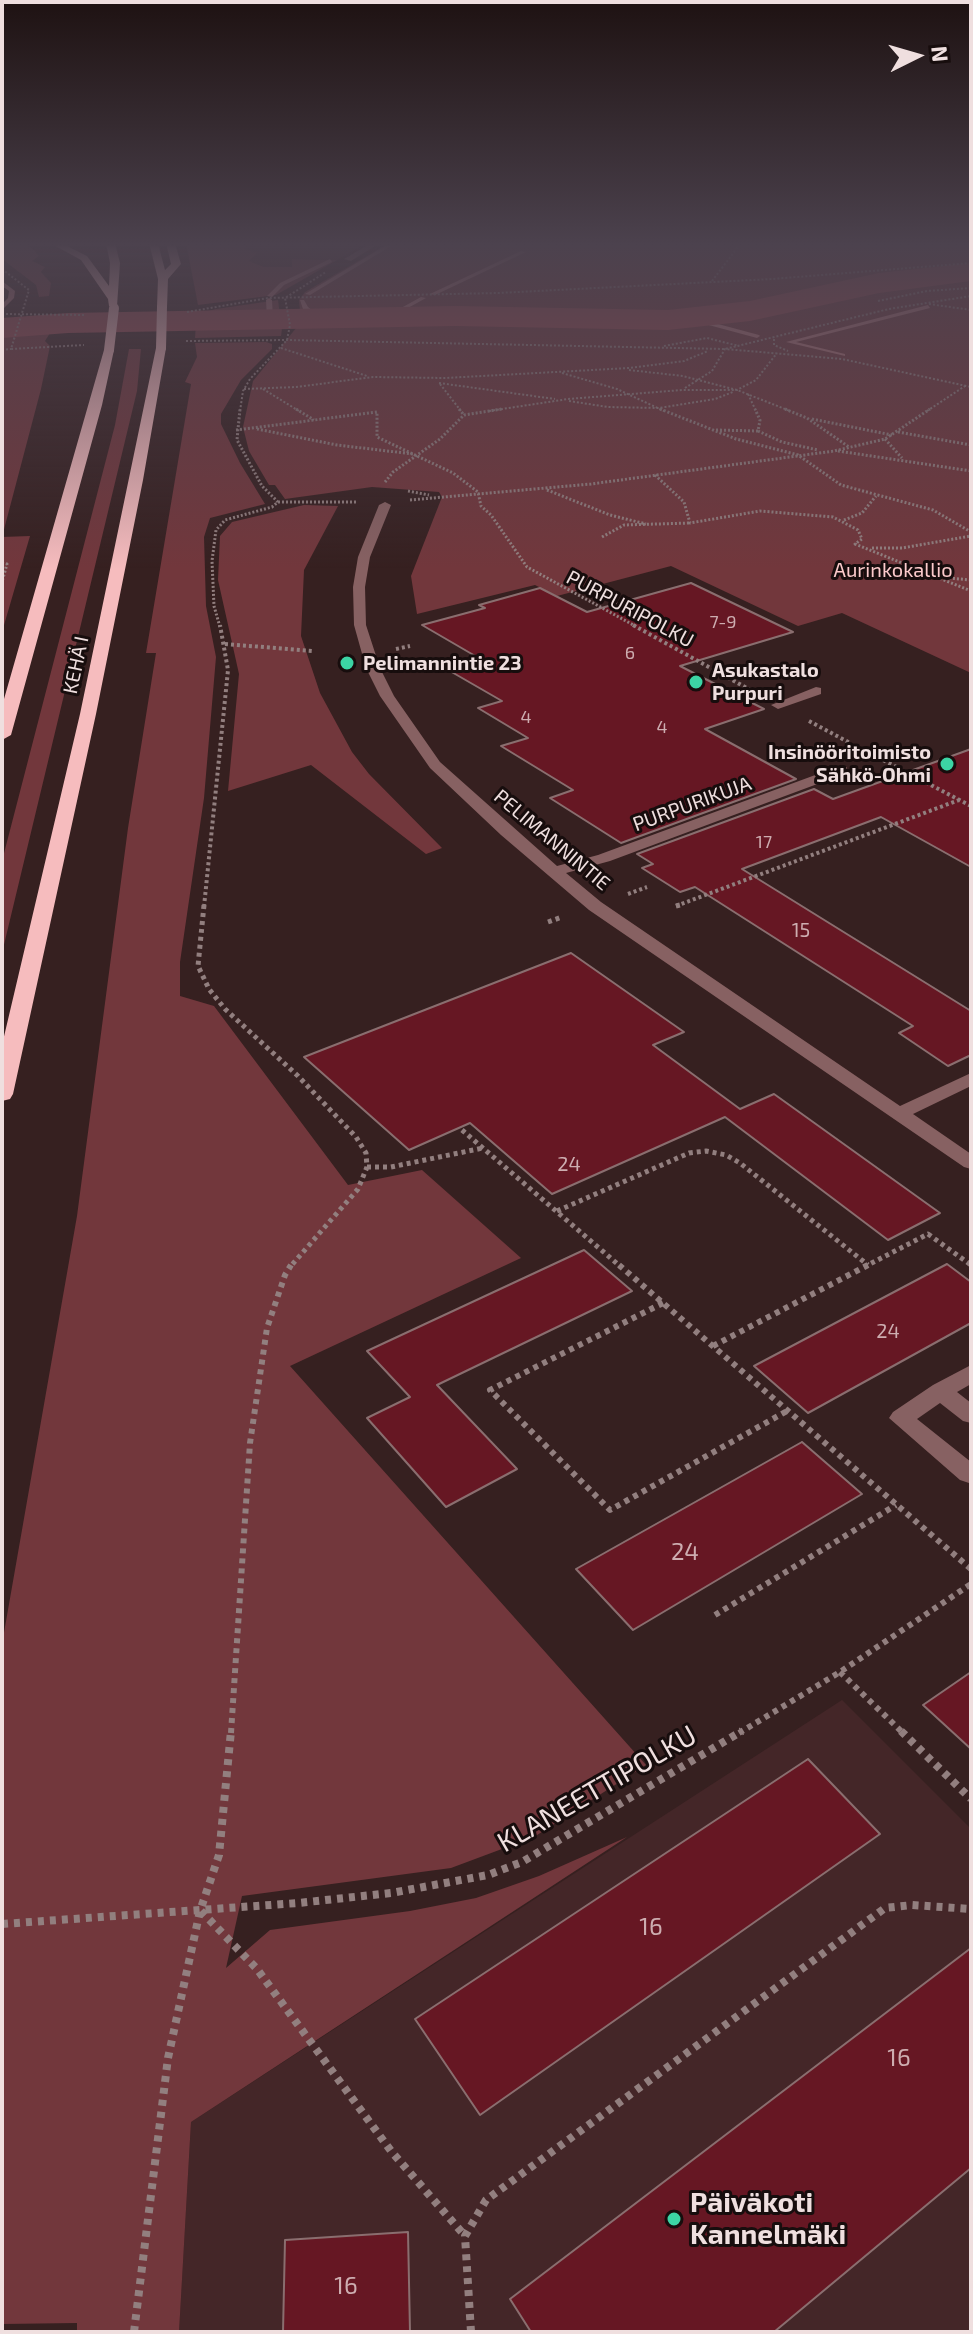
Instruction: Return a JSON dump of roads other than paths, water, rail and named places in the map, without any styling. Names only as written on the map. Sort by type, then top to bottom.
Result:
[{"type":"highway","points":[[2,735],[109,352]]},
{"type":"highway","name":"KEHÄ I","points":[[2,1094],[85,727],[160,352]]},
{"type":"street","name":"PELIMANNINTIE","points":[[382,497],[364,557],[359,587],[360,625],[373,668],[406,727],[435,765],[595,906],[971,1163]]},
{"type":"street","points":[[778,705],[816,691]]},
{"type":"street","name":"PURPURIKUJA","points":[[553,872],[604,858],[842,770]]},
{"type":"street","points":[[900,1113],[971,1079]]},
{"type":"street","points":[[969,1474],[901,1418],[971,1373]]},
{"type":"street","points":[[941,1391],[971,1415]]},
{"type":"waterway","points":[[830,352],[843,355]]},
{"type":"place","name":"Pelimannintie 23","points":[[347,663]]},
{"type":"place","name":"Asukastalo Purpuri","points":[[696,682]]},
{"type":"place","name":"Insinööritoimisto Sähkö-Ohmi","points":[[947,764]]},
{"type":"place","name":"Päiväkoti Kannelmäki","points":[[674,2219]]},
{"type":"park label","name":"Aurinkokallio","points":[[893,570]]}]
